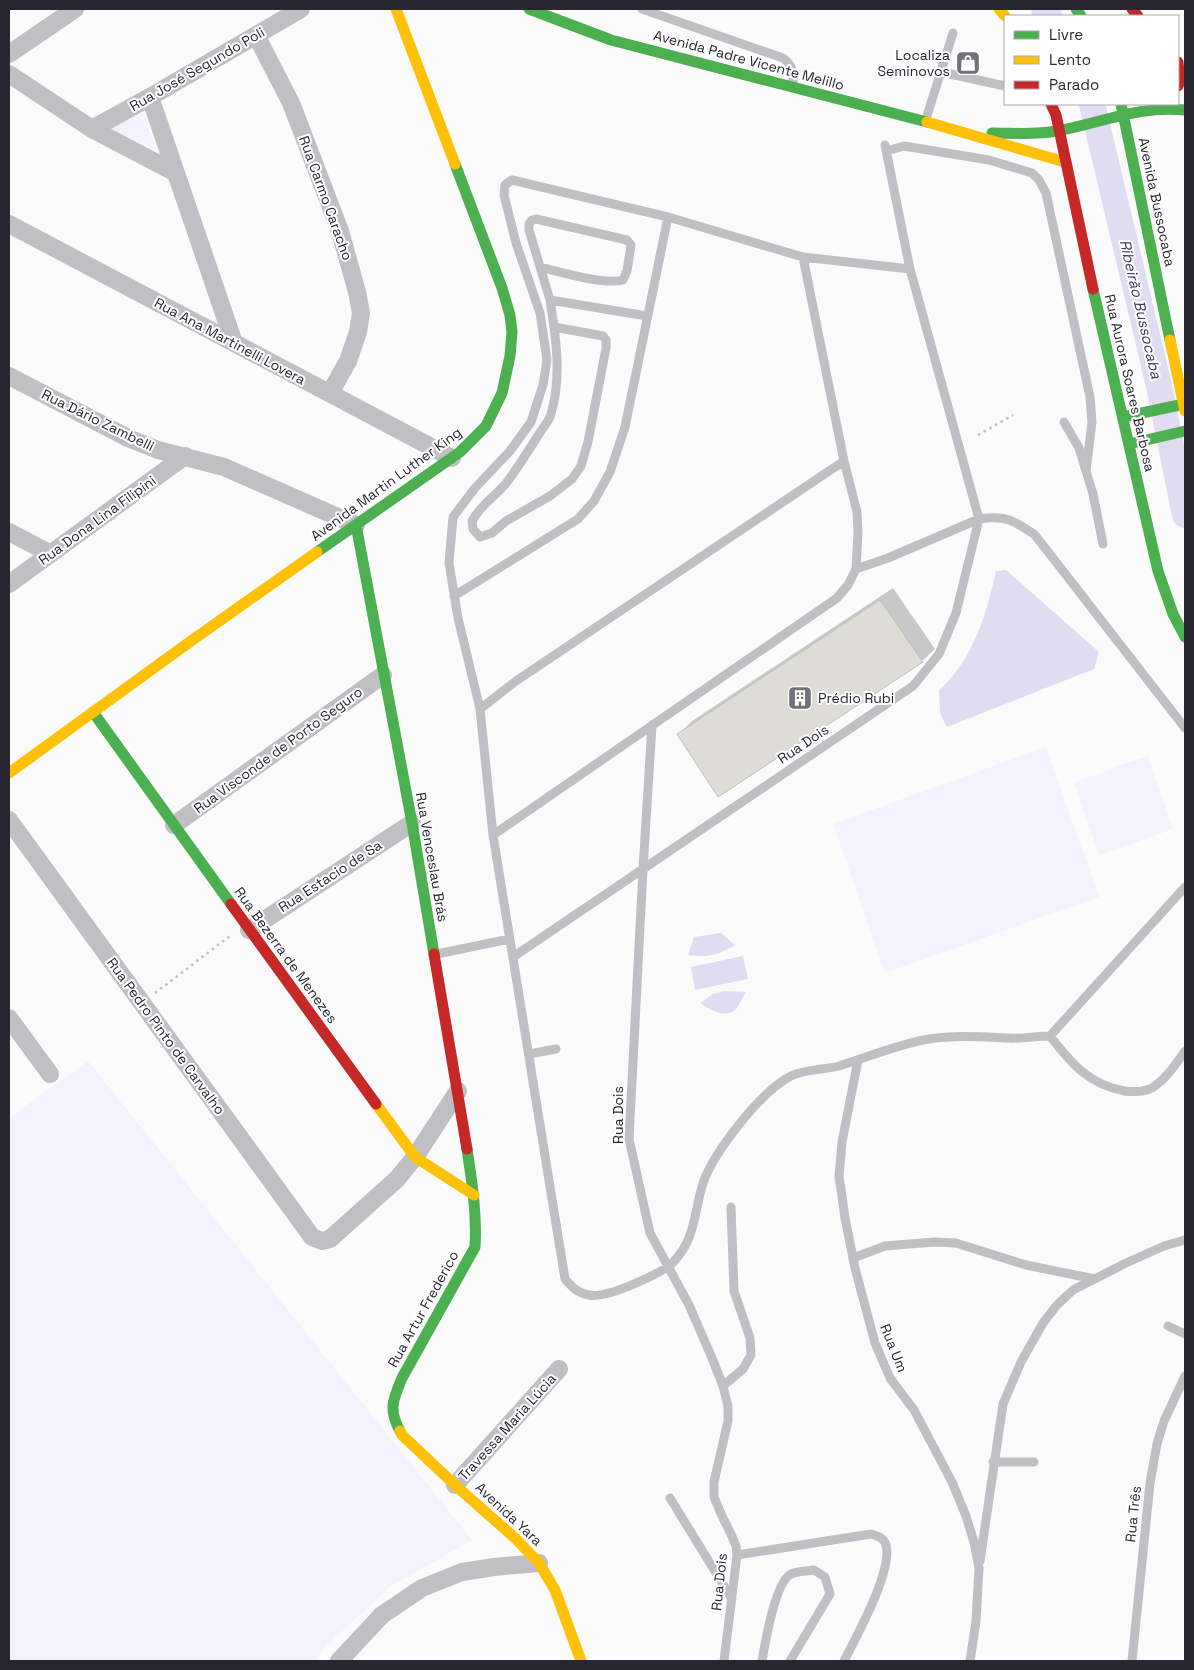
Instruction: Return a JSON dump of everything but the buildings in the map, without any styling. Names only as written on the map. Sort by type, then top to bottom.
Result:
[{"type":"main road","name":"Avenida Martin Luther King","points":[[9,773],[261,590],[452,458],[474,440],[496,410],[507,371],[512,330],[502,288],[396,9]]},
{"type":"main road","name":"Avenida Padre Vicente Melillo","points":[[529,9],[611,40],[965,132],[1065,162]]},
{"type":"main road","points":[[404,29],[408,10]]},
{"type":"main road","name":"Rua Aurora Soares Barbosa","points":[[1051,105],[1056,116],[1123,418],[1134,443],[1158,571],[1173,614],[1185,637]]},
{"type":"main road","name":"Avenida Padre Vicente Melillo","points":[[965,132],[1042,134],[1086,124],[1120,112],[1163,106],[1185,110]]},
{"type":"main road","name":"Avenida Bussocaba","points":[[1120,112],[1181,407]]},
{"type":"main road","points":[[1123,418],[1181,407]]},
{"type":"main road","points":[[1134,443],[1183,432]]},
{"type":"main road","name":"Rua Venceslau Brás","points":[[356,525],[412,822],[474,1195]]},
{"type":"main road","name":"Rua Bezerra de Menezes","points":[[93,712],[415,1157],[474,1195]]},
{"type":"main road","name":"Rua Artur Frederico","points":[[402,1435],[394,1420],[393,1400],[402,1378],[475,1246],[474,1195]]},
{"type":"main road","name":"Avenida Yara","points":[[402,1435],[516,1539],[539,1563],[555,1590],[581,1661]]},
{"type":"street","points":[[9,54],[76,9]]},
{"type":"street","name":"Rua José Segundo Poli","points":[[92,128],[150,97],[301,9]]},
{"type":"street","name":"Rua Carmo Caracho","points":[[256,35],[291,103],[340,231],[357,292],[361,314],[358,332],[348,361],[330,393]]},
{"type":"street","points":[[9,74],[92,128],[176,174]]},
{"type":"street","points":[[150,97],[234,343]]},
{"type":"street","name":"Rua Ana Martinelli Lovera","points":[[9,224],[452,458]]},
{"type":"street","name":"Rua Dário Zambelli","points":[[9,376],[128,438],[158,450],[224,467],[356,525]]},
{"type":"street","name":"Rua Dona Lina Filipini","points":[[9,584],[185,456]]},
{"type":"street","points":[[9,532],[50,554]]},
{"type":"street","name":"Rua Visconde de Porto Seguro","points":[[174,825],[383,675]]},
{"type":"street","name":"Rua Pedro Pinto de Carvalho","points":[[9,820],[312,1237],[322,1241],[330,1239],[397,1179],[415,1157]]},
{"type":"street","name":"Rua Estacio de Sa","points":[[247,927],[412,822]]},
{"type":"street","points":[[9,1018],[50,1074]]},
{"type":"street","points":[[415,1157],[458,1091]]},
{"type":"street","name":"Travessa Maria Lúcia","points":[[455,1485],[559,1369]]},
{"type":"street","points":[[338,1661],[382,1615],[422,1588],[462,1572],[539,1563]]},
{"type":"lane","points":[[642,9],[783,58],[790,64],[793,70],[792,87]]},
{"type":"lane","points":[[926,122],[953,33]]},
{"type":"lane","points":[[941,72],[1004,86]]},
{"type":"lane","points":[[979,519],[910,269],[886,148],[904,146],[989,160],[1032,173],[1039,180],[1046,193],[1090,397],[1092,422],[1086,471]]},
{"type":"lane","points":[[910,269],[803,256],[668,217],[512,180],[505,185],[504,195],[516,243],[540,313],[547,360],[543,384],[531,422],[510,451],[475,488],[453,516],[449,563],[458,618],[480,709],[493,835],[565,1279],[575,1291],[591,1296],[623,1289],[668,1267],[682,1250],[689,1236],[704,1182],[716,1159],[736,1129],[756,1106],[774,1087],[792,1076],[807,1071],[828,1069],[905,1044],[929,1039],[963,1036],[1011,1038],[1050,1036],[1185,886]]},
{"type":"lane","points":[[454,596],[578,519],[594,501],[610,472],[625,427],[668,217]]},
{"type":"lane","points":[[540,267],[617,282],[623,280],[627,271],[631,245],[627,240],[536,219],[532,220],[529,224],[529,230],[540,267],[550,300],[554,327],[557,343],[556,389],[550,416],[520,465],[499,492],[478,510],[472,521],[473,529],[480,537],[492,533],[506,521],[550,496],[572,479],[581,466],[597,395],[606,340],[603,336],[554,327]]},
{"type":"lane","points":[[493,835],[837,598],[848,585],[856,569],[857,512],[844,461],[803,256]]},
{"type":"lane","points":[[550,300],[647,316]]},
{"type":"lane","points":[[1064,422],[1079,448],[1093,494],[1103,544]]},
{"type":"lane","points":[[480,709],[516,681],[844,461]]},
{"type":"lane","points":[[856,569],[888,558],[979,519],[994,516],[1013,520],[1035,535],[1185,728]]},
{"type":"lane","name":"Rua Dois","points":[[724,1661],[738,1555],[732,1534],[714,1497],[714,1482],[728,1421],[728,1406],[723,1386],[689,1305],[650,1233],[629,1139],[642,869],[913,686],[939,654],[956,613],[979,519]]},
{"type":"lane","points":[[513,957],[642,869],[652,725]]},
{"type":"lane","points":[[434,954],[510,939]]},
{"type":"lane","points":[[1050,1036],[1070,1062],[1088,1076],[1102,1085],[1118,1090],[1135,1092],[1151,1089],[1173,1069],[1185,1051]]},
{"type":"lane","points":[[529,1054],[556,1049]]},
{"type":"lane","name":"Rua Um","points":[[858,1060],[842,1142],[839,1176],[845,1218],[853,1258],[875,1343],[890,1378],[914,1410],[952,1482],[974,1542],[979,1568],[976,1621],[970,1661]]},
{"type":"lane","points":[[723,1386],[742,1369],[751,1355],[750,1338],[734,1290],[732,1207]]},
{"type":"lane","points":[[979,1568],[1002,1404],[1020,1362],[1043,1323],[1057,1305],[1073,1290],[1164,1246],[1185,1240]]},
{"type":"lane","points":[[853,1258],[885,1246],[934,1242],[956,1243],[1026,1265],[1095,1279]]},
{"type":"lane","points":[[1168,1326],[1185,1334]]},
{"type":"lane","name":"Rua Três","points":[[1132,1661],[1150,1483],[1157,1444],[1164,1421],[1185,1376]]},
{"type":"lane","points":[[993,1462],[1034,1462]]},
{"type":"lane","points":[[670,1498],[732,1599]]},
{"type":"lane","points":[[738,1555],[871,1534],[879,1536],[885,1543],[887,1551],[882,1581],[844,1661]]},
{"type":"lane","points":[[762,1661],[767,1627],[784,1582],[791,1574],[814,1570],[825,1578],[830,1594],[790,1661]]},
{"type":"path","points":[[978,435],[1013,415]]},
{"type":"path","points":[[142,1003],[247,927]]},
{"type":"shaded area","points":[[143,110],[155,149],[109,128]]},
{"type":"shaded area","points":[[1006,570],[1099,652],[1094,669],[947,727],[940,713],[939,690],[951,678],[970,650],[983,619],[996,571]]},
{"type":"shaded area","points":[[1046,747],[1099,897],[885,973],[833,824]]},
{"type":"shaded area","points":[[1148,756],[1173,829],[1099,855],[1074,782],[1111,770],[1129,823],[1111,768]]},
{"type":"shaded area","points":[[721,933],[735,945],[713,955],[688,955],[694,937]]},
{"type":"shaded area","points":[[743,956],[748,979],[695,990],[691,967]]},
{"type":"shaded area","points":[[725,991],[746,992],[735,1010],[731,1013],[717,1012],[700,1003],[713,994]]},
{"type":"shaded area","points":[[88,1061],[472,1540],[390,1587],[325,1647],[315,1661],[9,1661],[9,1118]]},
{"type":"waterway","name":"Ribeirão Bussocaba","points":[[1044,9],[1048,15]]},
{"type":"waterway","name":"Ribeirão Bussocaba","points":[[1092,105],[1159,386],[1185,515]]},
{"type":"traffic: fast","points":[[529,9],[611,40],[927,122]]},
{"type":"traffic: fast","points":[[1076,9],[1080,15]]},
{"type":"traffic: fast","points":[[1121,105],[1170,340]]},
{"type":"traffic: fast","points":[[992,133],[1025,134],[1049,132],[1136,112],[1168,109],[1185,110]]},
{"type":"traffic: fast","points":[[317,552],[460,452],[486,426],[502,393],[510,356],[512,332],[510,315],[502,288],[455,164]]},
{"type":"traffic: fast","points":[[1093,289],[1158,571],[1173,614],[1185,637]]},
{"type":"traffic: fast","points":[[1123,417],[1184,404]]},
{"type":"traffic: fast","points":[[1129,444],[1185,431]]},
{"type":"traffic: fast","points":[[356,525],[412,823],[434,954]]},
{"type":"traffic: fast","points":[[93,712],[231,904]]},
{"type":"traffic: fast","points":[[400,1431],[394,1417],[393,1405],[402,1378],[475,1247],[475,1210],[467,1149]]},
{"type":"traffic: slow","points":[[396,9],[455,164]]},
{"type":"traffic: slow","points":[[999,9],[1004,15]]},
{"type":"traffic: slow","points":[[927,122],[1065,162]]},
{"type":"traffic: slow","points":[[1170,340],[1185,411]]},
{"type":"traffic: slow","points":[[9,773],[317,552]]},
{"type":"traffic: slow","points":[[376,1104],[415,1157],[474,1195]]},
{"type":"traffic: slow","points":[[400,1431],[455,1485],[516,1539],[539,1563],[555,1590],[581,1661]]},
{"type":"traffic: jam","points":[[1132,9],[1137,15]]},
{"type":"traffic: jam","points":[[1179,72],[1179,84]]},
{"type":"traffic: jam","points":[[1051,105],[1056,115],[1093,289]]},
{"type":"traffic: jam","points":[[231,904],[376,1104]]},
{"type":"traffic: jam","points":[[434,954],[467,1149]]},
{"type":"place","name":"Localiza Seminovos","points":[[968,63]]},
{"type":"place","name":"Prédio Rubi","points":[[800,698]]}]
